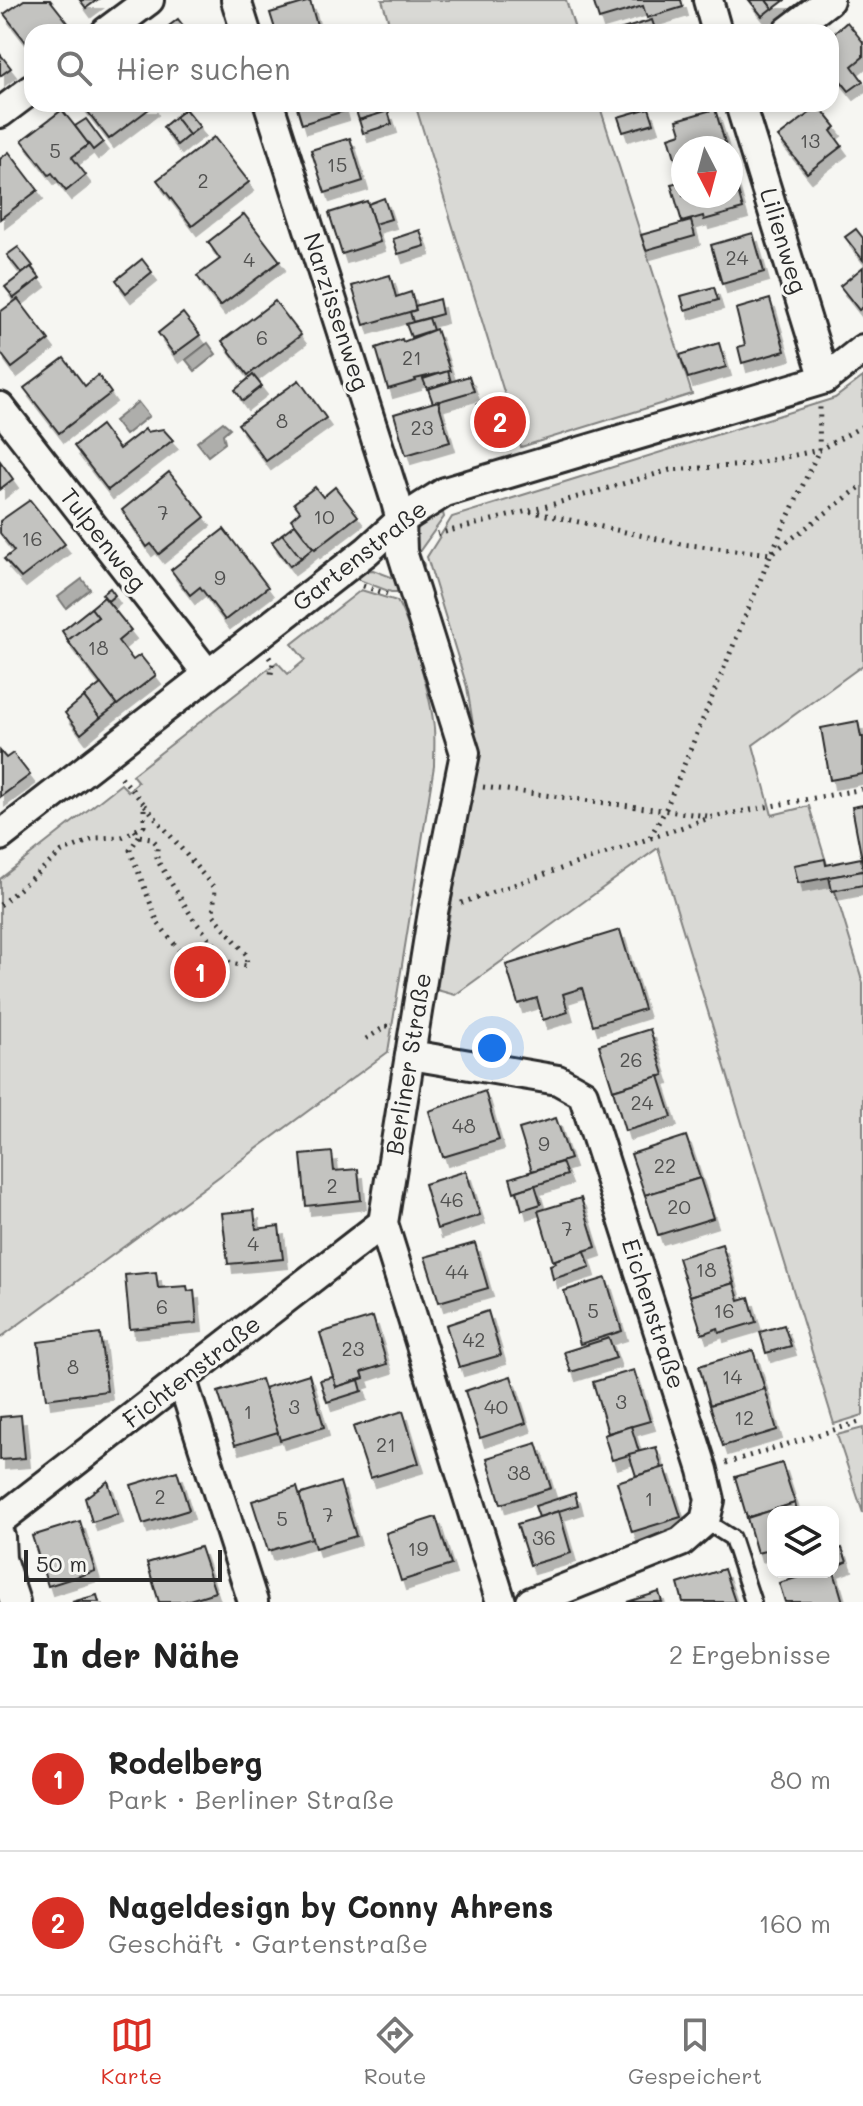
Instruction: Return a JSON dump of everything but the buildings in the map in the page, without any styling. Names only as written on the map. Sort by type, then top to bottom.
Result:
[{"type":"street","points":[[117,24],[149,0]]},
{"type":"street","points":[[236,0],[244,24]]},
{"type":"street","points":[[708,0],[715,24]]},
{"type":"street","points":[[798,24],[829,0]]},
{"type":"street","points":[[0,113],[24,95]]},
{"type":"street","name":"Narzissenweg","points":[[272,112],[401,520]]},
{"type":"street","name":"Lilienweg","points":[[742,112],[819,381]]},
{"type":"street","name":"Gartenstraße","points":[[0,836],[367,551],[401,520],[445,492],[819,381],[863,349]]},
{"type":"street","name":"Tulpenweg","points":[[0,407],[207,673]]},
{"type":"street","name":"Berliner Straße","points":[[401,520],[402,552],[465,753],[433,912],[383,1223],[501,1602]]},
{"type":"street","name":"Eichenstraße","points":[[411,1055],[558,1080],[583,1094],[703,1470],[710,1500],[705,1521]]},
{"type":"street","name":"Fichtenstraße","points":[[0,1520],[383,1223]]},
{"type":"street","points":[[182,1380],[253,1602]]},
{"type":"street","points":[[531,1602],[681,1542],[705,1521]]},
{"type":"street","points":[[0,1537],[1,1559],[15,1602]]},
{"type":"lane","points":[[705,1521],[732,1538],[753,1602]]},
{"type":"path","points":[[650,838],[665,811],[771,554],[819,450],[819,381]]},
{"type":"path","points":[[437,534],[670,470],[748,465],[819,450],[863,426]]},
{"type":"path","points":[[528,511],[681,544],[771,554],[863,485]]},
{"type":"path","points":[[0,905],[62,852],[96,838],[137,833],[157,844],[157,860],[194,920],[230,963],[247,966],[246,954],[213,914],[215,889],[104,756]]},
{"type":"path","points":[[461,782],[712,817]]},
{"type":"path","points":[[433,912],[712,817],[863,789]]},
{"type":"path","points":[[144,804],[144,826],[137,833],[130,850],[158,923],[190,964]]},
{"type":"path","points":[[703,1470],[863,1421]]},
{"type":"shaded area","points":[[382,0],[566,0],[574,24],[390,24]]},
{"type":"shaded area","points":[[417,112],[602,112],[692,394],[521,447]]},
{"type":"shaded area","points":[[208,343],[216,354],[195,371],[186,360]]},
{"type":"shaded area","points":[[863,377],[863,665],[753,745],[772,815],[809,806],[863,983],[863,1415],[834,1424],[658,848],[455,995],[437,990],[477,749],[467,687],[427,557],[452,517],[835,398]]},
{"type":"shaded area","points":[[138,402],[149,416],[125,435],[114,421]]},
{"type":"shaded area","points":[[223,422],[230,428],[223,434],[225,443],[208,456],[197,442]]},
{"type":"shaded area","points":[[443,513],[444,517],[419,552],[424,565],[422,571],[415,550],[415,534],[424,522]]},
{"type":"shaded area","points":[[373,570],[394,578],[403,592],[391,592],[357,579],[330,598],[330,591],[364,571]]},
{"type":"shaded area","points":[[82,579],[90,589],[66,608],[58,597]]},
{"type":"shaded area","points":[[361,590],[397,601],[420,663],[434,733],[434,766],[388,1052],[0,1338],[0,879],[121,784],[128,791],[138,782],[132,775],[277,662],[288,674],[305,660],[292,644]]},
{"type":"shaded area","points":[[863,1428],[863,1513],[837,1435]]},
{"type":"place","name":"Nageldesign by Conny Ahrens","points":[[500,422]]},
{"type":"place","name":"Rodelberg","points":[[200,972]]}]
